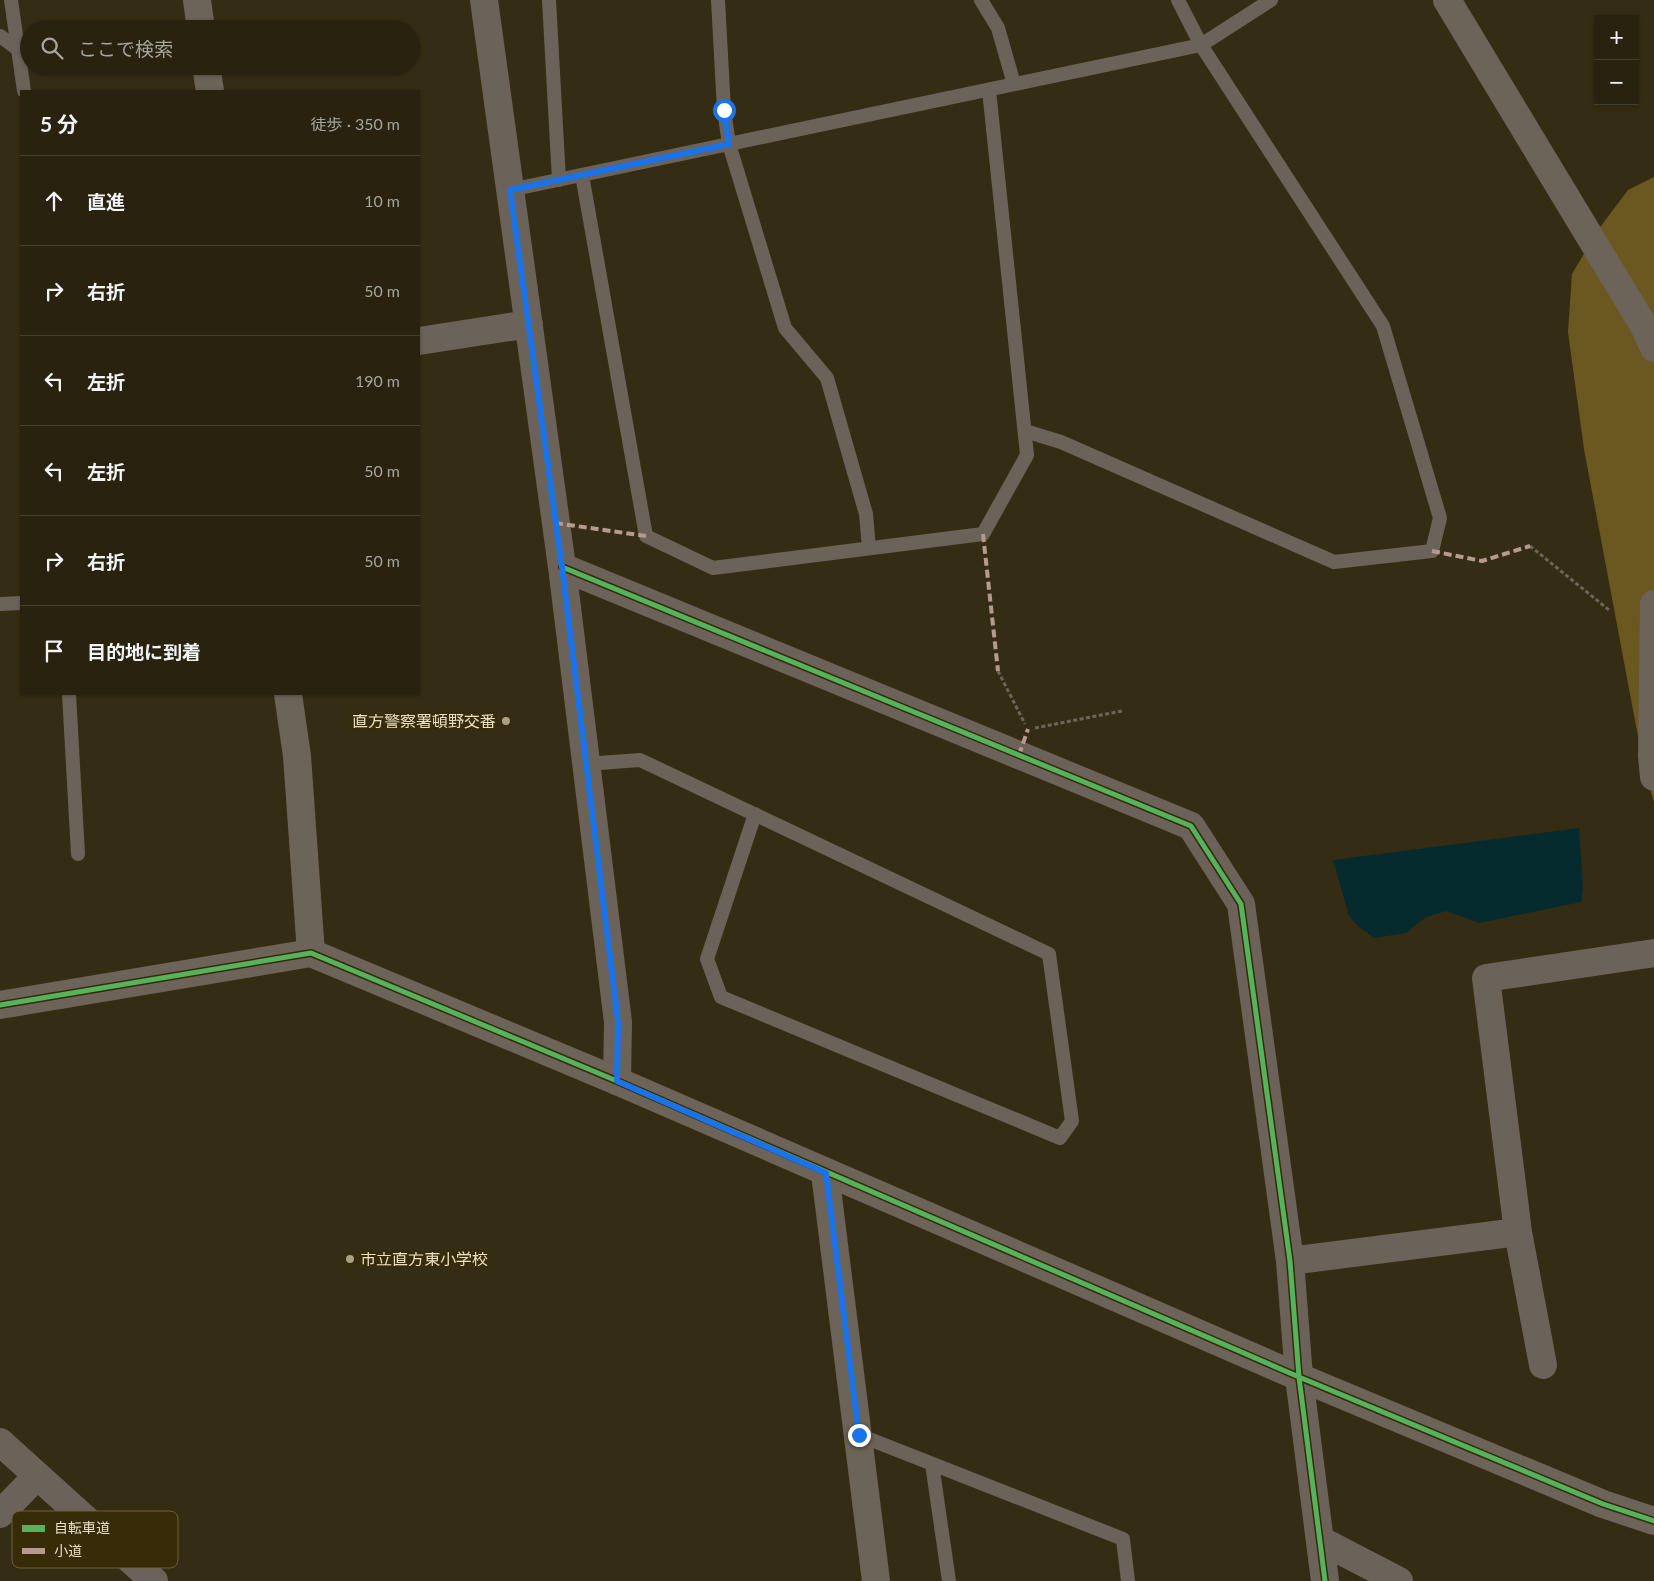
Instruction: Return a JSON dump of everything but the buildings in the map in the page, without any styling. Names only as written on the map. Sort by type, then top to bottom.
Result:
[{"type":"street","points":[[197,0],[200,20]]},
{"type":"street","points":[[484,0],[562,567],[618,1022],[617,1081]]},
{"type":"street","points":[[1447,0],[1645,328],[1654,348]]},
{"type":"street","points":[[207,75],[210,90]]},
{"type":"street","points":[[420,341],[528,324]]},
{"type":"street","points":[[562,567],[1190,826],[1241,904],[1290,1261],[1299,1377],[1326,1581]]},
{"type":"street","points":[[1653,763],[1654,604]]},
{"type":"street","points":[[288,695],[296,756],[311,953]]},
{"type":"street","points":[[0,1005],[311,953],[617,1081],[1299,1377],[1603,1504],[1654,1521]]},
{"type":"street","points":[[1543,1365],[1518,1232],[1486,978],[1654,953]]},
{"type":"street","points":[[826,1173],[876,1581]]},
{"type":"street","points":[[1290,1261],[1518,1232]]},
{"type":"street","points":[[0,1442],[76,1511]]},
{"type":"street","points":[[0,1514],[37,1476]]},
{"type":"street","points":[[1320,1540],[1399,1581]]},
{"type":"street","points":[[140,1568],[154,1581]]},
{"type":"lane","points":[[11,0],[20,58]]},
{"type":"lane","points":[[549,0],[559,180]]},
{"type":"lane","points":[[718,0],[724,110],[729,144],[785,328],[827,378],[866,514],[870,548]]},
{"type":"lane","points":[[981,0],[998,28],[1014,84]]},
{"type":"lane","points":[[1025,431],[1061,442],[1334,562],[1432,551],[1440,518],[1383,326],[1201,45],[1178,0]]},
{"type":"lane","points":[[510,190],[1201,45],[1271,0]]},
{"type":"lane","points":[[0,36],[19,50]]},
{"type":"lane","points":[[22,75],[24,90]]},
{"type":"lane","points":[[582,175],[646,536],[714,568],[983,534],[1028,455],[989,90]]},
{"type":"lane","points":[[0,604],[20,603]]},
{"type":"lane","points":[[69,695],[78,854]]},
{"type":"lane","points":[[586,764],[640,760],[755,814],[1049,954],[1072,1121],[1060,1138],[722,997],[707,959],[755,814]]},
{"type":"lane","points":[[859,1435],[1123,1539],[1128,1581]]},
{"type":"lane","points":[[932,1464],[949,1581]]},
{"type":"path","points":[[1530,546],[1609,610]]},
{"type":"path","points":[[998,671],[1028,729],[1122,711]]},
{"type":"shaded area","points":[[1654,177],[1654,803],[1643,763],[1584,449],[1568,332],[1572,274],[1598,230],[1628,190]]},
{"type":"water","points":[[1579,828],[1583,888],[1581,902],[1479,923],[1446,911],[1426,917],[1406,933],[1374,938],[1359,927],[1349,916],[1333,860]]},
{"type":"marked path","points":[[555,523],[646,536]]},
{"type":"marked path","points":[[983,534],[998,671]]},
{"type":"marked path","points":[[1432,551],[1482,561],[1530,546]]},
{"type":"marked path","points":[[1019,755],[1028,729]]},
{"type":"cycle path","points":[[562,567],[1191,826],[1241,904],[1290,1261],[1299,1377],[1325,1581]]},
{"type":"cycle path","points":[[0,1005],[311,953],[617,1081],[1299,1377],[1603,1504],[1654,1521]]},
{"type":"place","name":"直方警察署頓野交番","points":[[506,721]]},
{"type":"place","name":"市立直方東小学校","points":[[350,1259]]},
{"type":"route","points":[[724,110],[729,144],[510,190],[562,567],[618,1022],[617,1081],[826,1173],[859,1435]]}]
